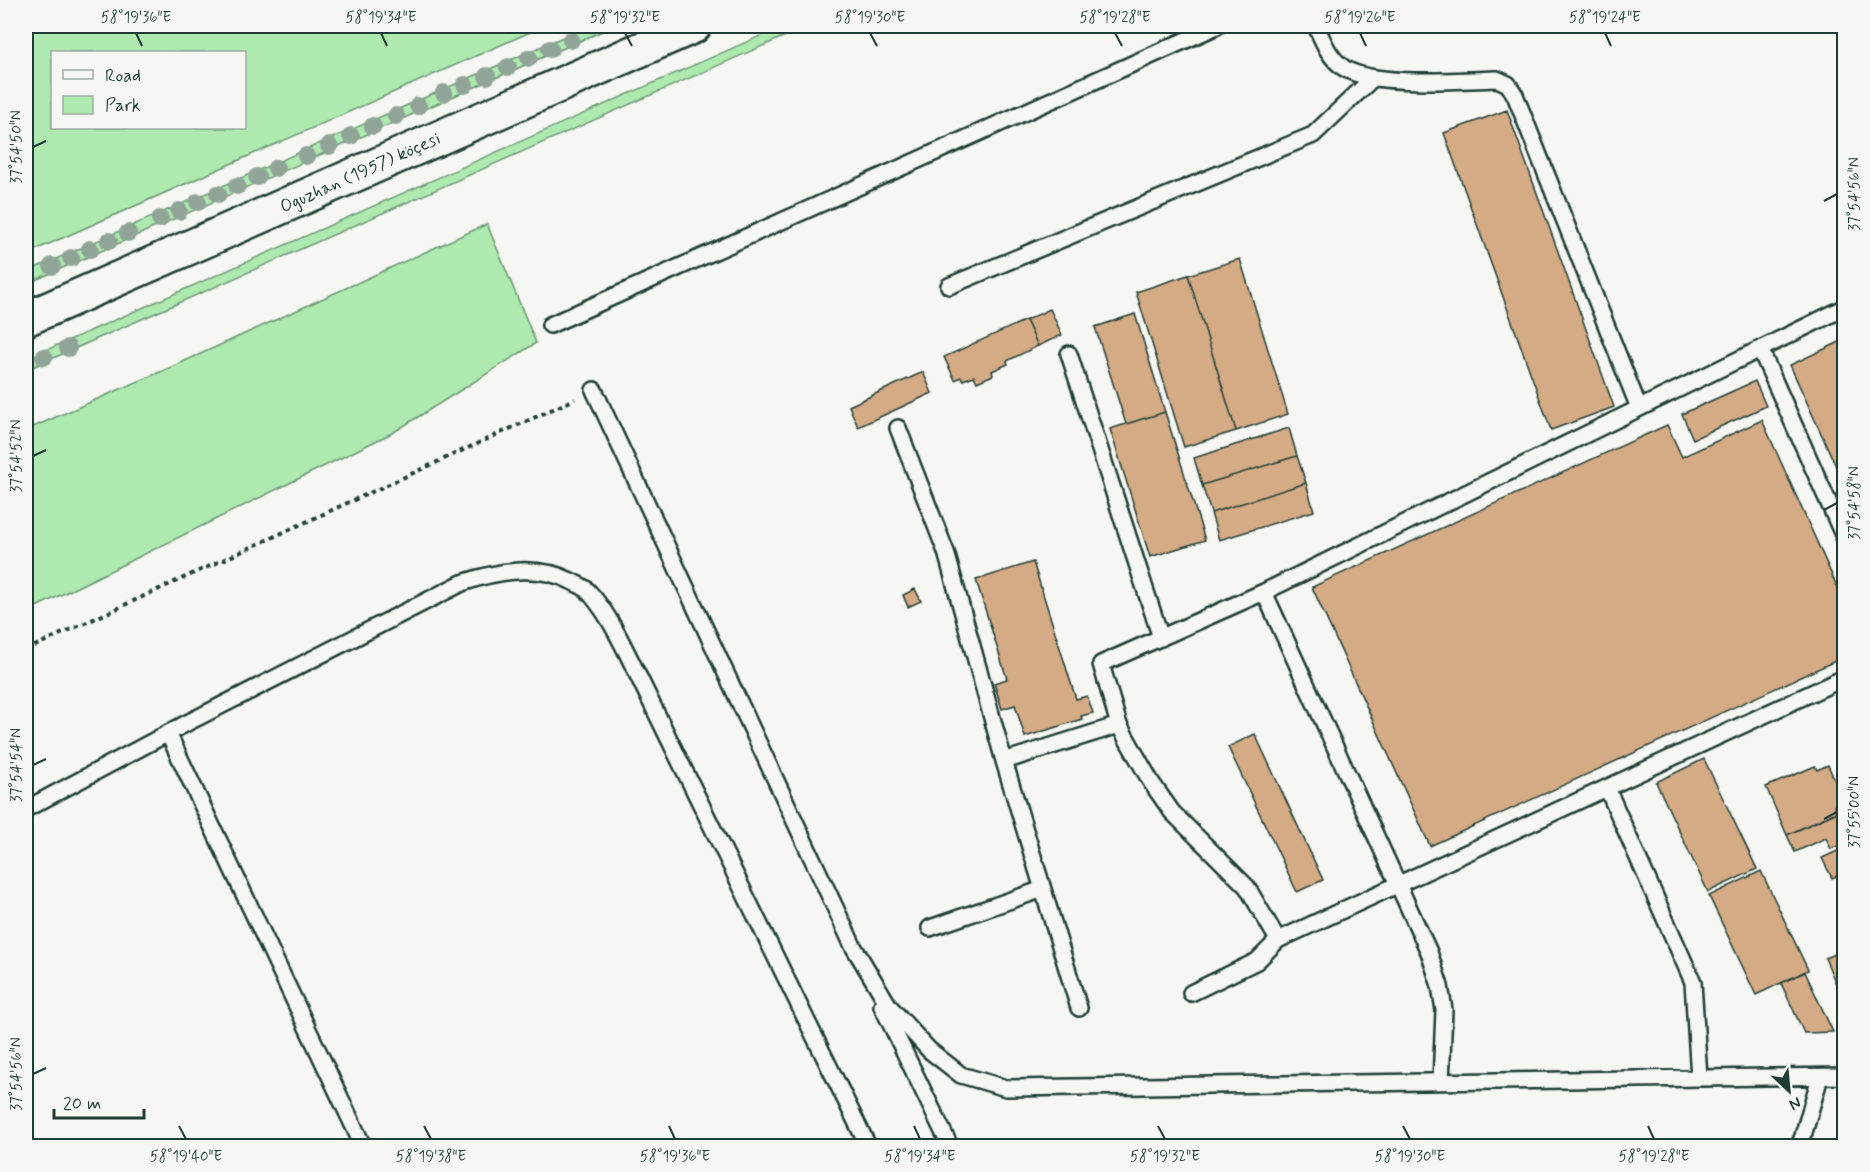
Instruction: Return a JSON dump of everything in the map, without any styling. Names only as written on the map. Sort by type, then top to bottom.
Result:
[{"type":"main road","name":"Oguzhan (1957) köçesi","points":[[26,319],[694,26]]},
{"type":"lane","points":[[550,325],[1217,26]]},
{"type":"lane","points":[[1316,26],[1330,56],[1345,69],[1373,78],[1497,80],[1508,84],[1515,96],[1639,408]]},
{"type":"lane","points":[[949,286],[1313,135],[1373,78]]},
{"type":"lane","points":[[1278,940],[1247,887],[1172,812],[1151,782],[1119,725],[1101,664],[1264,592],[1845,308]]},
{"type":"lane","points":[[1760,349],[1845,537]]},
{"type":"lane","points":[[1069,354],[1161,638]]},
{"type":"lane","points":[[594,390],[853,946],[950,1146]]},
{"type":"lane","points":[[898,428],[946,552],[1004,761],[1079,1008]]},
{"type":"lane","points":[[26,809],[168,733],[462,583],[488,574],[532,570],[562,577],[585,588],[609,618],[868,1146]]},
{"type":"lane","points":[[1264,592],[1429,952],[1440,986],[1444,1010],[1440,1082]]},
{"type":"lane","points":[[1191,993],[1257,960],[1278,940],[1845,678]]},
{"type":"lane","points":[[1004,761],[1119,725]]},
{"type":"lane","points":[[168,733],[363,1146]]},
{"type":"lane","points":[[1607,788],[1693,982],[1699,1078]]},
{"type":"lane","points":[[930,928],[1043,889]]},
{"type":"lane","points":[[853,946],[889,1006],[929,1050],[961,1075],[1006,1088],[1845,1076]]},
{"type":"lane","points":[[1798,1146],[1820,1077]]},
{"type":"path","points":[[26,650],[594,390]]},
{"type":"green space","points":[[26,26],[544,26],[26,254]]},
{"type":"green space","points":[[588,26],[614,26],[26,284],[26,272]]},
{"type":"green space","points":[[783,26],[808,26],[26,370],[26,359]]},
{"type":"green space","points":[[487,224],[536,343],[394,432],[26,612],[26,430],[176,365]]},
{"type":"building","points":[[1507,110],[1614,407],[1551,430],[1444,133]]},
{"type":"building","points":[[1240,259],[1288,414],[1236,431],[1188,275]]},
{"type":"building","points":[[1188,275],[1236,431],[1184,447],[1136,292]]},
{"type":"building","points":[[1050,309],[1062,335],[1038,346],[1026,320]]},
{"type":"building","points":[[1135,314],[1165,412],[1126,424],[1095,327]]},
{"type":"building","points":[[1026,320],[1038,346],[1007,361],[1008,364],[992,371],[993,375],[977,382],[974,376],[955,380],[944,357]]},
{"type":"building","points":[[1844,340],[1844,484],[1790,365]]},
{"type":"building","points":[[923,372],[932,393],[858,427],[849,406]]},
{"type":"building","points":[[1755,381],[1766,406],[1693,439],[1682,414]]},
{"type":"building","points":[[1165,412],[1205,540],[1150,557],[1110,429]]},
{"type":"building","points":[[1762,420],[1844,602],[1844,657],[1430,846],[1312,587],[1667,425],[1682,457]]},
{"type":"building","points":[[1289,428],[1297,456],[1202,485],[1194,458]]},
{"type":"building","points":[[1297,456],[1306,483],[1211,513],[1202,485]]},
{"type":"building","points":[[1306,483],[1314,511],[1219,540],[1211,513]]},
{"type":"building","points":[[1033,562],[1076,699],[1087,696],[1093,713],[1081,716],[1082,719],[1025,737],[1015,705],[1002,709],[994,683],[1007,679],[976,580]]},
{"type":"building","points":[[915,589],[921,601],[908,607],[903,595]]},
{"type":"building","points":[[1255,734],[1323,880],[1297,892],[1228,747]]},
{"type":"building","points":[[1704,759],[1757,869],[1708,892],[1656,782]]},
{"type":"building","points":[[1828,765],[1844,802],[1834,806],[1836,812],[1787,835],[1766,787],[1815,766],[1817,770]]},
{"type":"building","points":[[1844,809],[1844,830],[1841,832],[1844,843],[1831,849],[1826,838],[1795,852],[1787,835]]},
{"type":"building","points":[[1844,848],[1844,873],[1832,878],[1822,858]]},
{"type":"building","points":[[1761,871],[1808,970],[1756,995],[1709,896]]},
{"type":"building","points":[[1844,950],[1844,980],[1836,984],[1825,958]]},
{"type":"building","points":[[1805,972],[1833,1032],[1804,1033],[1781,983]]}]
